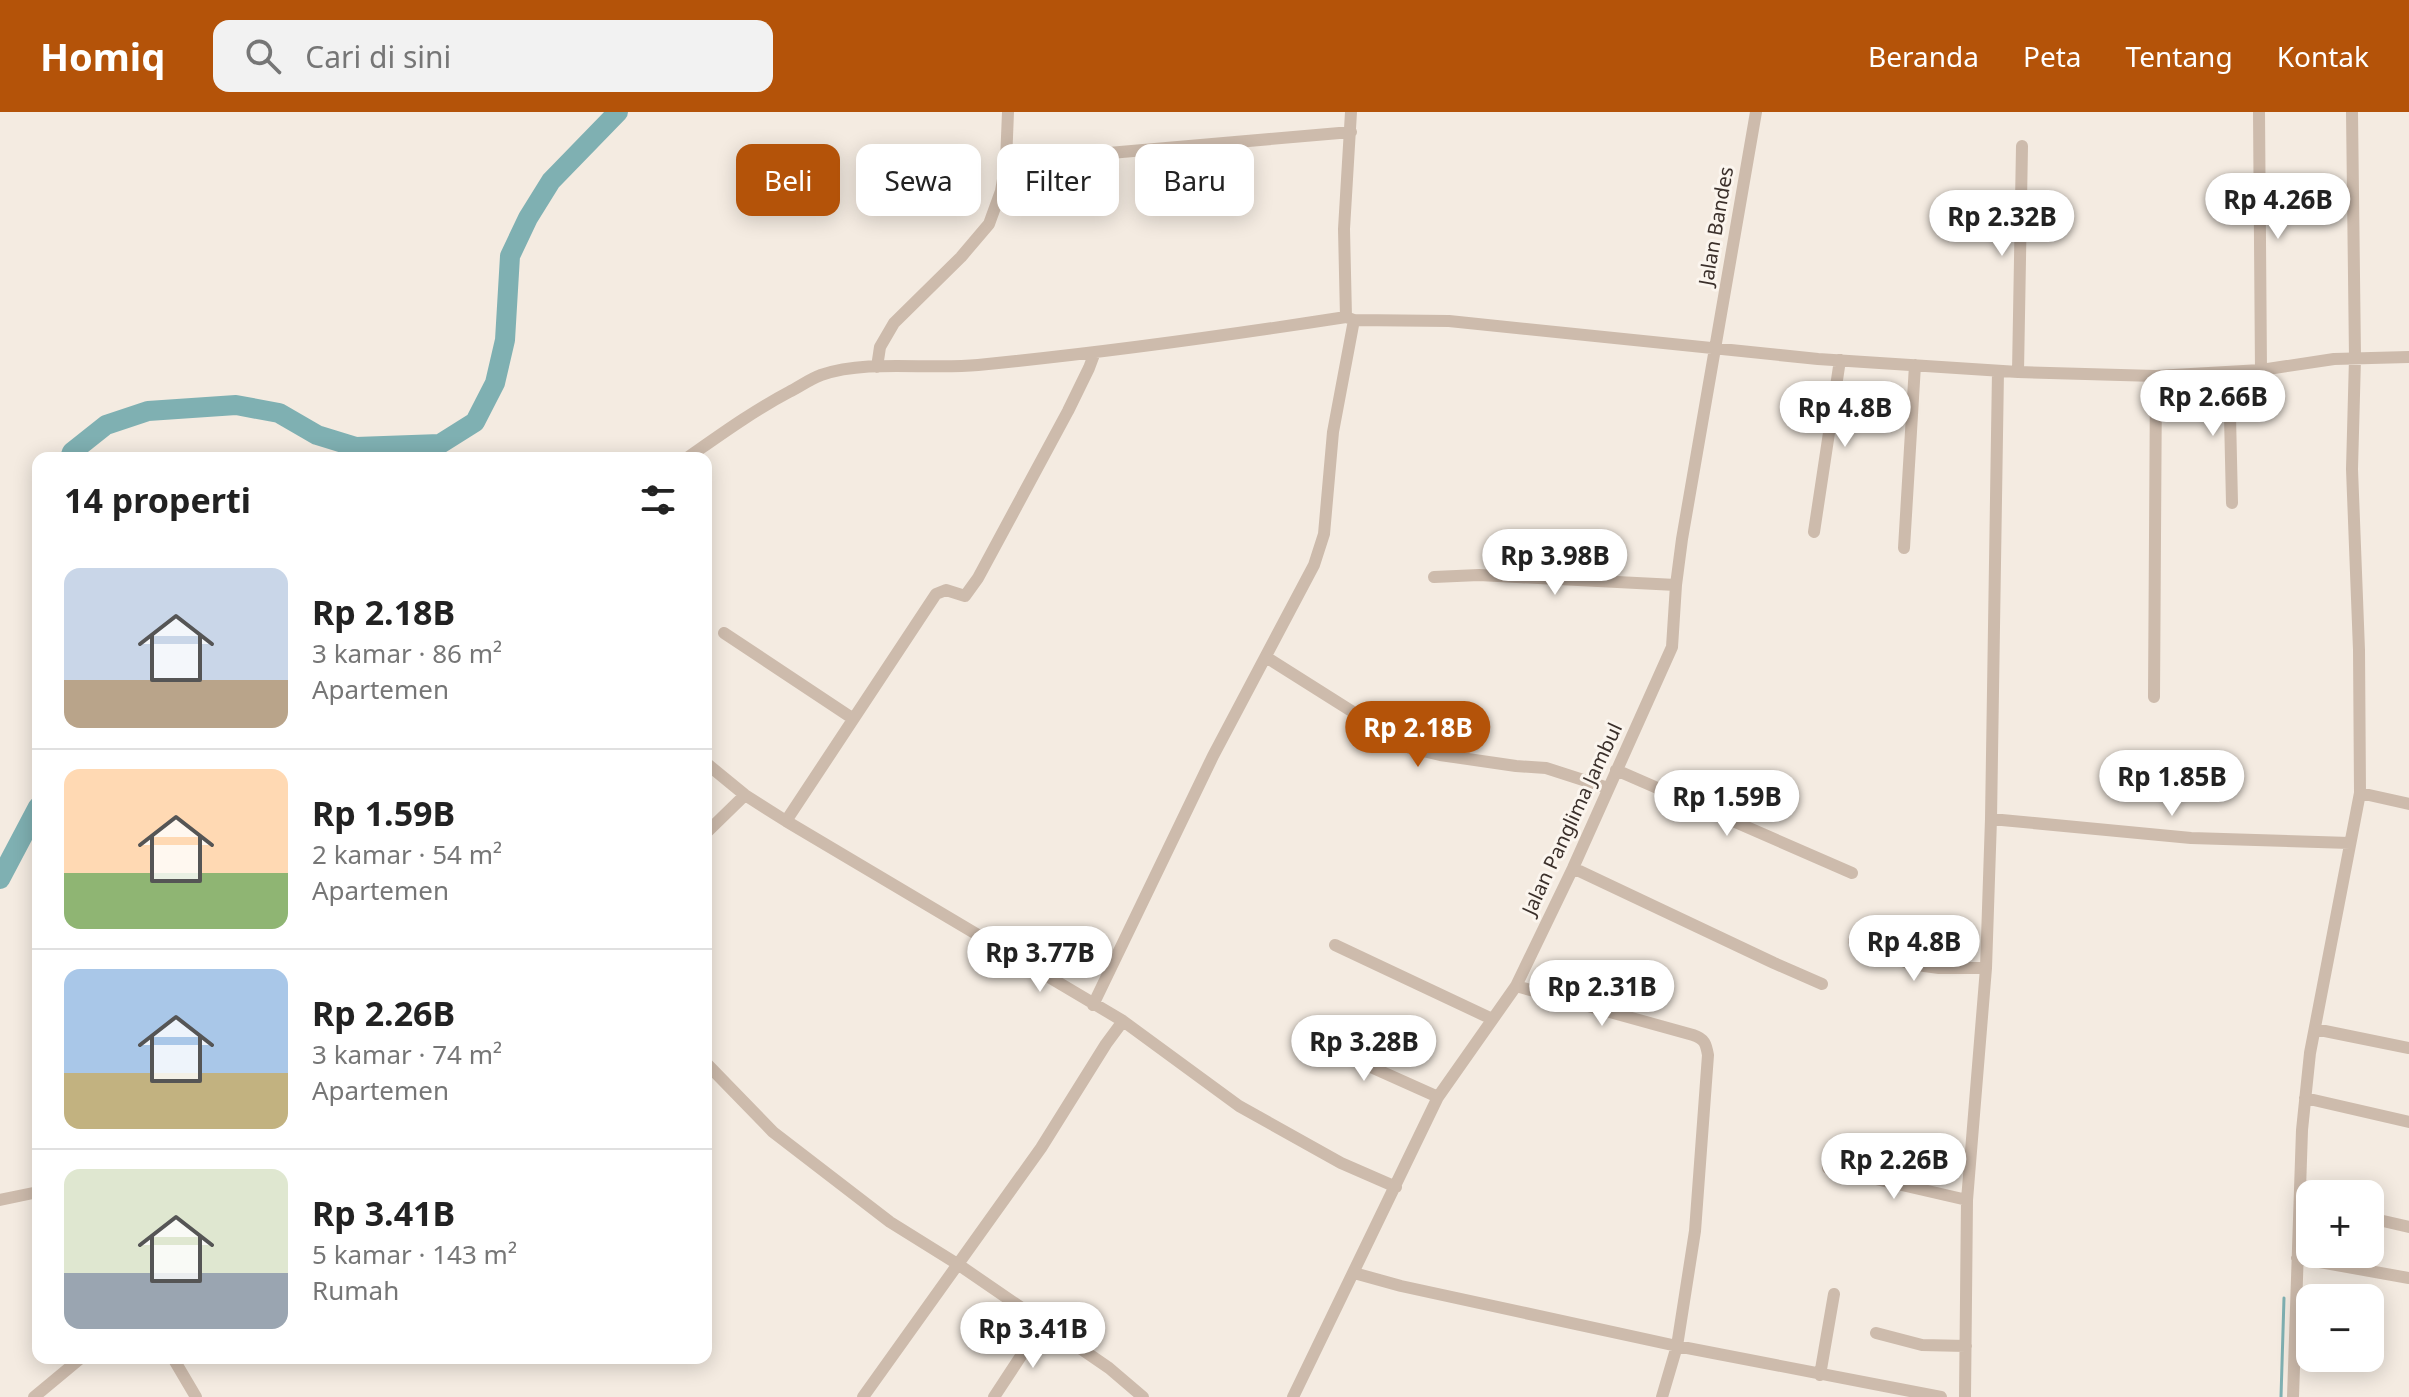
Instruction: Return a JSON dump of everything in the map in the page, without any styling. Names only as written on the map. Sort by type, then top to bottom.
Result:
[{"type":"street","points":[[1007,144],[1008,112]]},
{"type":"street","points":[[1093,1005],[1213,756],[1308,578],[1324,534],[1333,432],[1350,318],[1344,229],[1351,112]]},
{"type":"street","name":"Jalan Bandes","points":[[1715,348],[1756,112]]},
{"type":"street","points":[[2259,112],[2261,370]]},
{"type":"street","points":[[2305,1180],[2305,1098],[2310,1053],[2360,793],[2359,650],[2352,469],[2352,112]]},
{"type":"street","points":[[1119,152],[1351,132]]},
{"type":"street","points":[[2018,372],[2022,146]]},
{"type":"street","points":[[877,367],[880,347],[894,323],[961,257],[989,224],[997,202]]},
{"type":"street","points":[[696,452],[767,404],[819,376],[840,370],[948,367],[1095,352],[1350,318],[1449,321],[1840,360],[2018,372],[2156,376],[2261,370],[2334,359],[2409,357]]},
{"type":"street","name":"Jalan Panglima Jambul","points":[[1293,1397],[1438,1097],[1516,986],[1573,868],[1672,647],[1676,585],[1715,348]]},
{"type":"street","points":[[786,821],[936,594],[946,590],[965,596],[973,586],[1068,411],[1095,352]]},
{"type":"street","points":[[1814,532],[1840,360]]},
{"type":"street","points":[[1904,548],[1915,365]]},
{"type":"street","points":[[1965,1397],[1967,1200],[1986,968],[1991,819],[1998,371]]},
{"type":"street","points":[[2229,372],[2232,503]]},
{"type":"street","points":[[2154,697],[2156,376]]},
{"type":"street","points":[[1434,577],[1479,575],[1676,585]]},
{"type":"street","points":[[724,633],[852,718]]},
{"type":"street","points":[[1266,657],[1410,748],[1471,760],[1546,768],[1608,788]]},
{"type":"street","points":[[712,768],[745,795],[786,821],[1123,1021],[1239,1106],[1341,1163],[1396,1187]]},
{"type":"street","points":[[1616,770],[1852,873]]},
{"type":"street","points":[[2360,793],[2409,804]]},
{"type":"street","points":[[712,827],[745,795]]},
{"type":"street","points":[[1991,819],[2191,838],[2350,843]]},
{"type":"street","points":[[1573,868],[1822,984]]},
{"type":"street","points":[[1854,941],[1910,964],[1939,968],[1986,968]]},
{"type":"street","points":[[1335,945],[1492,1019]]},
{"type":"street","points":[[1516,986],[1693,1035],[1706,1043],[1708,1055],[1695,1231],[1677,1346],[1662,1397]]},
{"type":"street","points":[[863,1397],[1041,1148],[1123,1021]]},
{"type":"street","points":[[2315,1029],[2409,1048]]},
{"type":"street","points":[[1304,1037],[1438,1097]]},
{"type":"street","points":[[712,1069],[773,1132],[890,1222],[959,1265],[1109,1368],[1142,1397]]},
{"type":"street","points":[[2305,1098],[2409,1122]]},
{"type":"street","points":[[1828,1168],[1967,1200]]},
{"type":"street","points":[[0,1200],[32,1193]]},
{"type":"street","points":[[2384,1221],[2409,1227]]},
{"type":"street","points":[[2293,1397],[2297,1268]]},
{"type":"street","points":[[2353,1268],[2409,1278]]},
{"type":"street","points":[[1354,1273],[1677,1346],[1941,1397]]},
{"type":"street","points":[[1820,1375],[1834,1294]]},
{"type":"street","points":[[994,1397],[1042,1324]]},
{"type":"street","points":[[1876,1333],[1922,1345],[1966,1346]]},
{"type":"street","points":[[34,1397],[74,1364]]},
{"type":"street","points":[[177,1364],[196,1397]]},
{"type":"waterway","points":[[72,452],[106,425],[148,411],[236,405],[279,413],[317,435],[356,447],[440,444],[475,422],[495,383],[505,340],[510,256],[528,218],[551,181],[618,112]]},
{"type":"waterway","points":[[0,879],[32,818]]},
{"type":"waterway","points":[[2281,1397],[2284,1298]]}]
